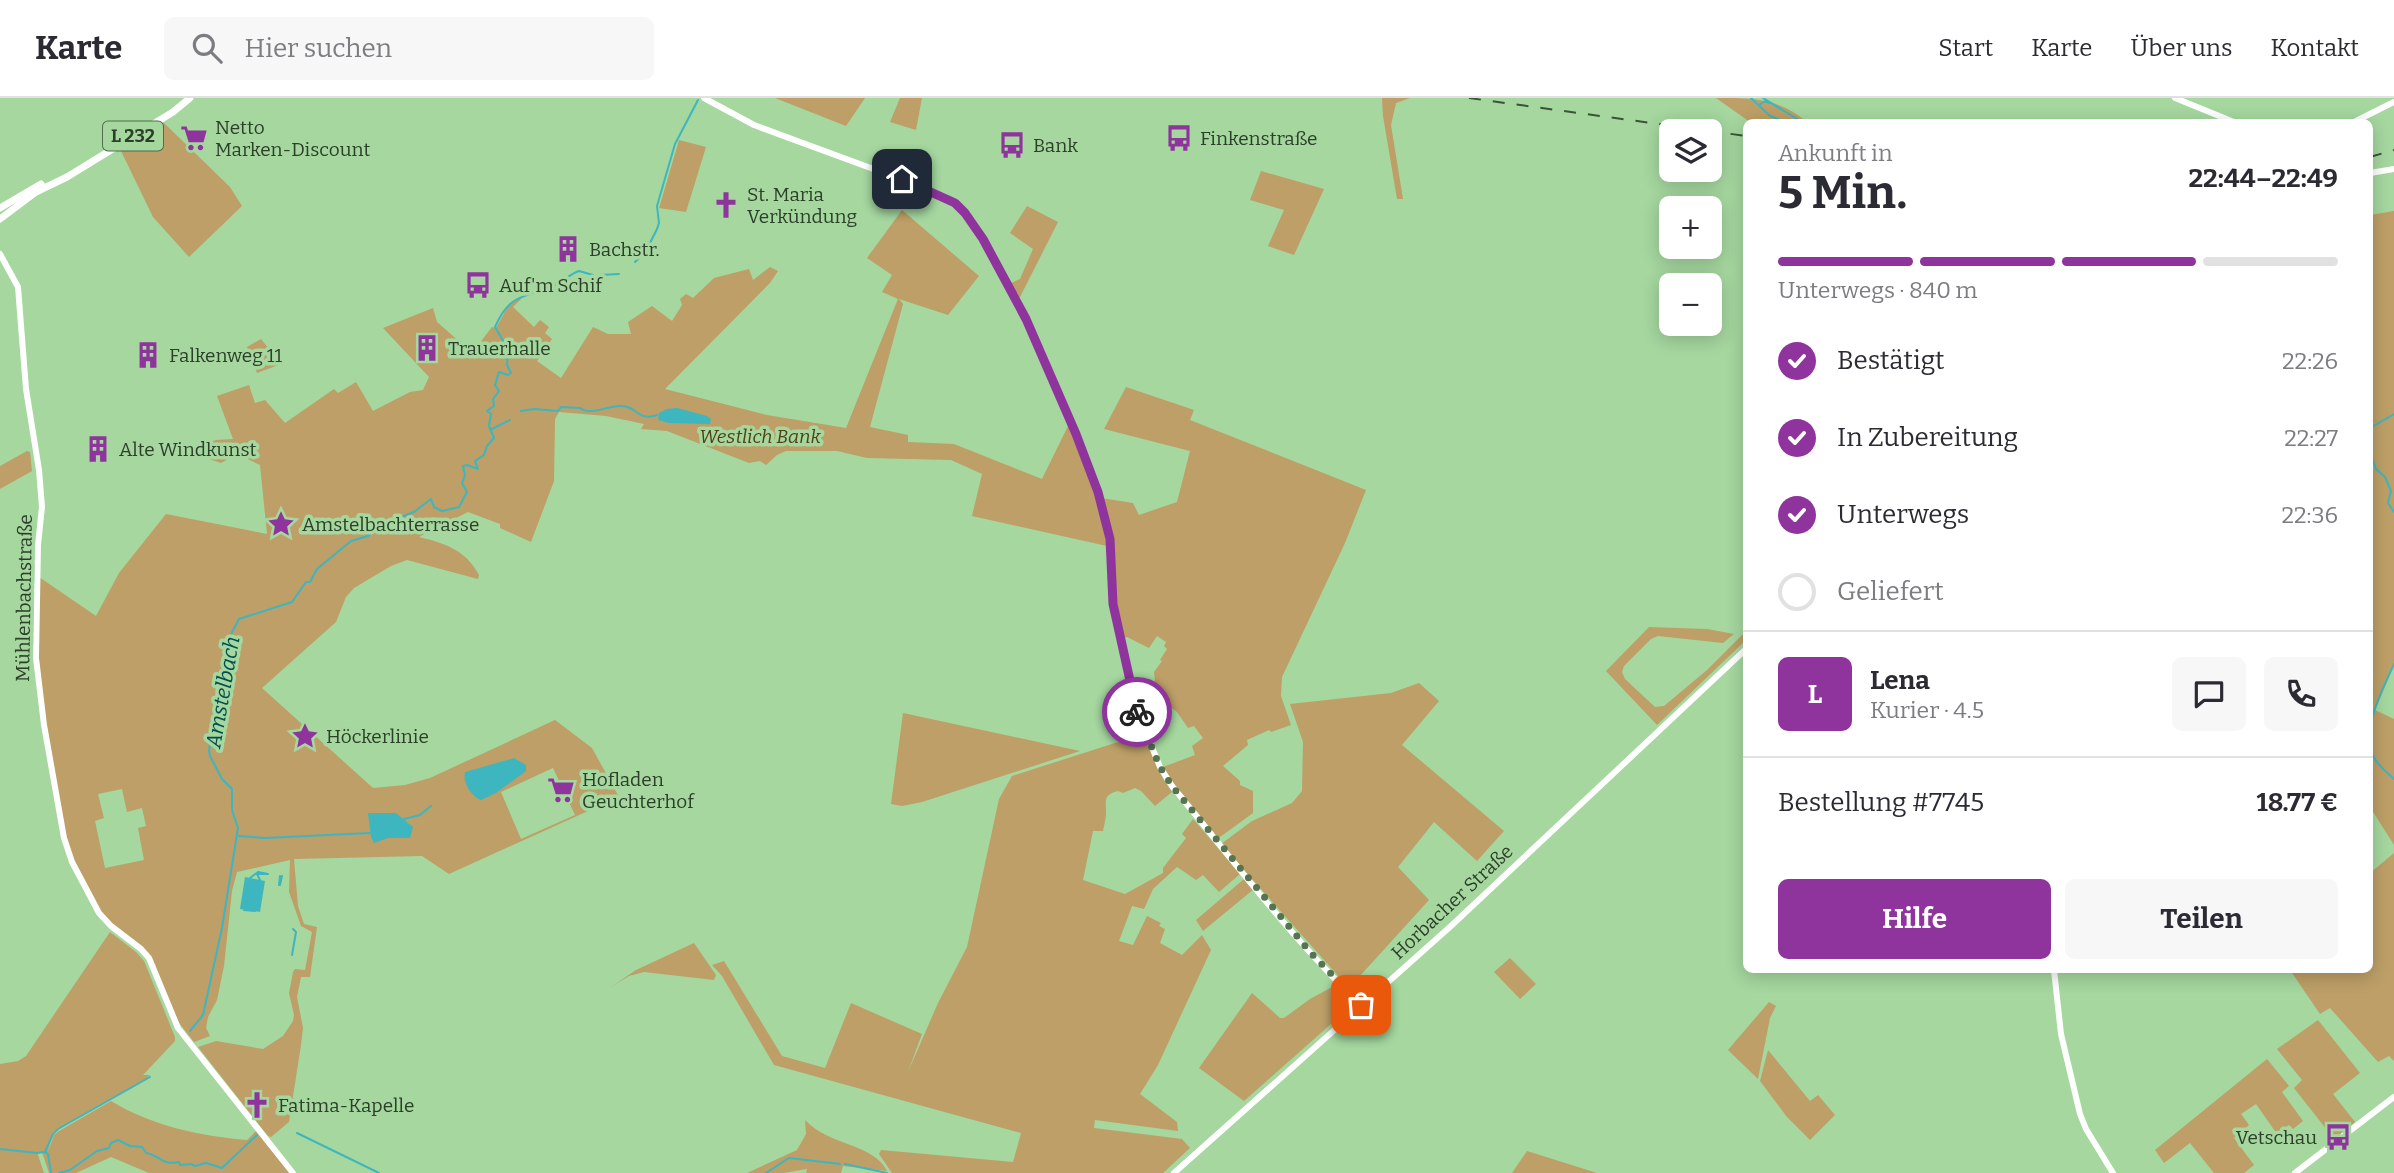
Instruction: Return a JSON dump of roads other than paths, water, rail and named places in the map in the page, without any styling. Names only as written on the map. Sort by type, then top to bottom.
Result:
[{"type":"main road","name":"L 232","points":[[0,219],[36,192],[173,112],[190,98]]},
{"type":"main road","name":"L 232","points":[[0,208],[41,184],[74,171]]},
{"type":"street","points":[[704,98],[746,121],[925,188],[955,203],[973,223],[1012,292],[1065,409],[1098,492],[1110,539],[1113,604],[1127,671],[1137,710],[1160,767],[1208,831],[1311,953],[1361,1005]]},
{"type":"street","points":[[2175,98],[2227,119]]},
{"type":"street","points":[[2360,119],[2394,102]]},
{"type":"street","points":[[2373,172],[2394,169]]},
{"type":"street","name":"Mühlenbachstraße","points":[[0,254],[18,287],[28,408],[39,470],[42,507],[38,545],[36,658],[42,713],[64,838],[72,862],[99,913],[149,958],[174,1021],[293,1173]]},
{"type":"street","name":"Horbacher Straße","points":[[1174,1173],[1451,926],[1743,652]]},
{"type":"street","points":[[2054,973],[2061,1034],[2080,1114],[2113,1173]]},
{"type":"street","points":[[2295,1173],[2394,1097]]},
{"type":"water","points":[[677,408],[707,416],[711,419],[710,424],[669,423],[658,420],[659,413]]},
{"type":"water","points":[[514,758],[526,765],[526,771],[496,793],[481,800],[471,792],[466,784],[465,772]]},
{"type":"water","points":[[368,813],[396,813],[413,827],[410,838],[388,838],[374,843]]},
{"type":"water","points":[[245,877],[265,881],[260,912],[240,909]]},
{"type":"waterway","points":[[1751,98],[1770,116],[1778,119]]},
{"type":"waterway","name":"Amstelbach","points":[[1763,98],[1797,119]]},
{"type":"waterway","name":"Amstelbach","points":[[635,262],[645,253],[657,229],[657,206],[675,144],[698,100]]},
{"type":"waterway","name":"Amstelbach","points":[[1759,105],[1765,101],[1769,103]]},
{"type":"waterway","name":"Amstelbach","points":[[190,1031],[203,1015],[222,928],[238,828],[232,810],[232,789],[222,779],[209,751],[212,729],[223,694],[229,638],[239,619],[292,602],[306,582],[310,582],[317,569],[351,541],[368,536],[377,526],[414,512],[431,499],[434,507],[442,511],[459,507],[467,492],[462,483],[465,475],[463,466],[478,469],[475,461],[484,455],[494,438],[489,426],[491,414],[487,411],[494,406],[493,399],[499,391],[495,385],[499,372],[508,375],[511,373],[507,365],[508,349],[495,327],[501,315],[513,302],[555,285],[576,272],[593,275]]},
{"type":"waterway","name":"Amstelbach","points":[[600,275],[619,274]]},
{"type":"waterway","points":[[521,411],[558,411],[561,407],[594,411],[625,406],[641,415],[657,415]]},
{"type":"waterway","points":[[2373,426],[2394,414]]},
{"type":"waterway","points":[[492,429],[510,420]]},
{"type":"waterway","name":"Amstelbach","points":[[2373,460],[2391,491],[2388,503],[2394,512]]},
{"type":"waterway","name":"Amstelbach","points":[[2373,715],[2394,664]]},
{"type":"waterway","name":"Amstelbach","points":[[2373,754],[2381,767],[2394,779]]},
{"type":"waterway","points":[[404,819],[420,815],[431,806]]},
{"type":"waterway","points":[[239,836],[265,838],[370,833]]},
{"type":"waterway","points":[[250,878],[258,872],[268,874]]},
{"type":"waterway","points":[[260,880],[257,874],[267,874]]},
{"type":"waterway","points":[[279,885],[280,876]]},
{"type":"waterway","points":[[280,885],[282,876]]},
{"type":"waterway","points":[[244,910],[255,911]]},
{"type":"waterway","points":[[292,955],[296,932],[293,929]]},
{"type":"waterway","name":"Amstelbach","points":[[0,1149],[45,1152],[58,1129],[150,1077]]},
{"type":"waterway","points":[[297,1133],[379,1173]]},
{"type":"waterway","points":[[59,1173],[70,1170],[118,1140],[130,1146],[142,1147],[146,1153],[168,1163],[179,1162],[180,1165],[195,1166],[206,1163],[222,1168],[257,1135]]},
{"type":"waterway","points":[[45,1152],[48,1154],[51,1173]]},
{"type":"waterway","points":[[766,1173],[789,1158],[840,1164]]},
{"type":"waterway","points":[[845,1164],[887,1173]]},
{"type":"railway","points":[[1469,98],[1743,136]]},
{"type":"railway","points":[[2373,156],[2394,150]]},
{"type":"place","name":"Netto Marken-Discount","points":[[194,138]]},
{"type":"place","name":"Finkenstraße","points":[[1179,138]]},
{"type":"place","name":"Bank","points":[[1012,145]]},
{"type":"place","name":"St. Maria Verkündung","points":[[726,205]]},
{"type":"place","name":"Bachstr.","points":[[568,249]]},
{"type":"place","name":"Auf'm Schif","points":[[478,285]]},
{"type":"place","name":"Trauerhalle","points":[[427,348]]},
{"type":"place","name":"Falkenweg 11","points":[[148,355]]},
{"type":"place","name":"Alte Windkunst","points":[[98,449]]},
{"type":"place","name":"Amstelbachterrasse","points":[[281,524]]},
{"type":"place","name":"Höckerlinie","points":[[305,736]]},
{"type":"place","name":"Hofladen Geuchterhof","points":[[561,790]]},
{"type":"place","name":"Fatima-Kapelle","points":[[257,1105]]},
{"type":"place","name":"Vetschau","points":[[2338,1137]]},
{"type":"park label","name":"Westlich Bank","points":[[760,436]]}]
